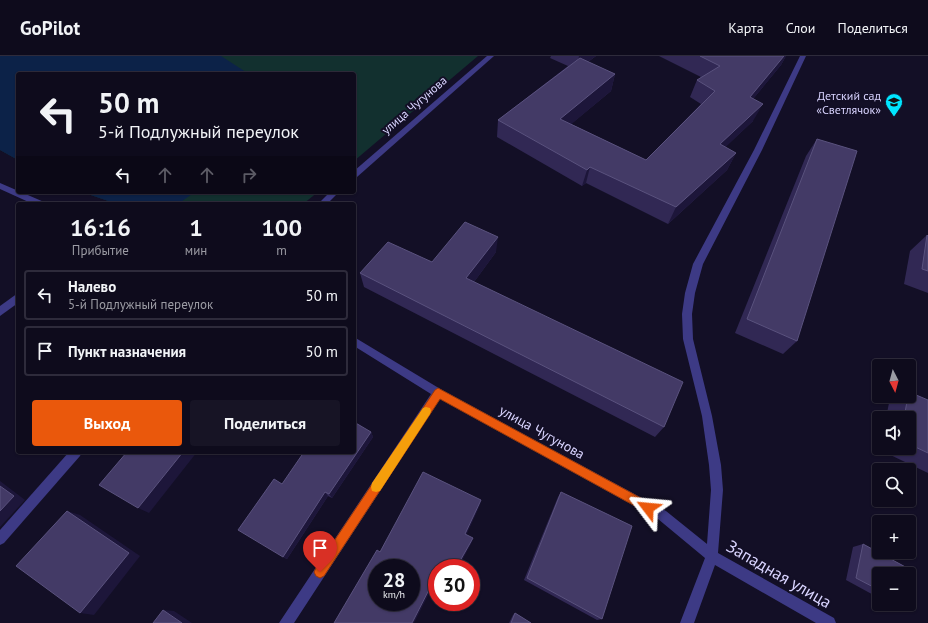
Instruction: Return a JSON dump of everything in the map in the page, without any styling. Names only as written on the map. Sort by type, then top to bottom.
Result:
[{"type":"street","name":"улица Чугунова","points":[[356,173],[491,56]]},
{"type":"street","points":[[687,623],[712,556],[717,490],[716,465],[707,416],[688,339],[686,314],[690,293],[698,264],[758,150],[802,56]]},
{"type":"street","points":[[0,186],[16,193]]},
{"type":"street","points":[[18,194],[36,202]]},
{"type":"street","points":[[324,202],[333,194]]},
{"type":"street","points":[[0,312],[16,299]]},
{"type":"street","name":"улица Чугунова","points":[[356,342],[438,393],[662,515],[712,556]]},
{"type":"street","points":[[286,623],[438,393]]},
{"type":"street","points":[[0,539],[74,454]]},
{"type":"street","name":"Западная улица","points":[[712,556],[829,623]]},
{"type":"green space","points":[[0,56],[478,56],[356,159],[356,72],[16,72],[16,159],[0,150]]},
{"type":"green space","points":[[88,194],[316,194],[306,202],[111,202]]},
{"type":"water","points":[[0,56],[221,56],[246,72],[16,72],[16,159],[0,150]]},
{"type":"water","points":[[88,194],[192,194],[181,202],[111,202]]},
{"type":"building","points":[[700,56],[784,56],[750,97],[763,104],[720,144],[736,153],[676,207],[590,167],[587,170],[498,120],[580,58],[615,74],[560,119],[646,160],[715,91],[697,80],[720,66]]},
{"type":"building","points":[[817,139],[857,151],[797,341],[747,319]]},
{"type":"building","points":[[465,222],[498,237],[466,278],[683,382],[664,427],[360,273],[388,242],[432,262]]},
{"type":"building","points":[[927,235],[928,236],[928,271],[922,269]]},
{"type":"building","points":[[916,395],[928,400],[928,453],[916,447],[916,411],[905,411],[907,403],[916,403]]},
{"type":"building","points":[[356,423],[371,432],[329,494],[325,492],[283,557],[238,530],[274,479],[282,484],[303,454],[356,454]]},
{"type":"building","points":[[125,454],[181,454],[138,508],[99,485]]},
{"type":"building","points":[[423,472],[481,500],[465,534],[473,538],[461,559],[428,559],[428,592],[420,607],[420,559],[372,559],[377,550],[380,552]]},
{"type":"building","points":[[0,486],[14,496],[0,511]]},
{"type":"building","points":[[561,492],[632,526],[602,619],[527,578]]},
{"type":"building","points":[[67,511],[129,553],[80,613],[16,566]]},
{"type":"building","points":[[863,544],[872,549],[872,559],[891,559],[905,567],[872,567],[872,586],[856,578]]},
{"type":"building","points":[[368,565],[368,611],[418,611],[412,623],[334,623]]},
{"type":"building","points":[[163,610],[182,623],[153,623]]},
{"type":"building","points":[[515,613],[531,623],[511,623]]},
{"type":"slow traffic","points":[[376,487],[426,411]]},
{"type":"place","name":"Детский сад «Светлячок»","points":[[894,117]]},
{"type":"route","points":[[320,572],[438,393],[648,508]]}]
